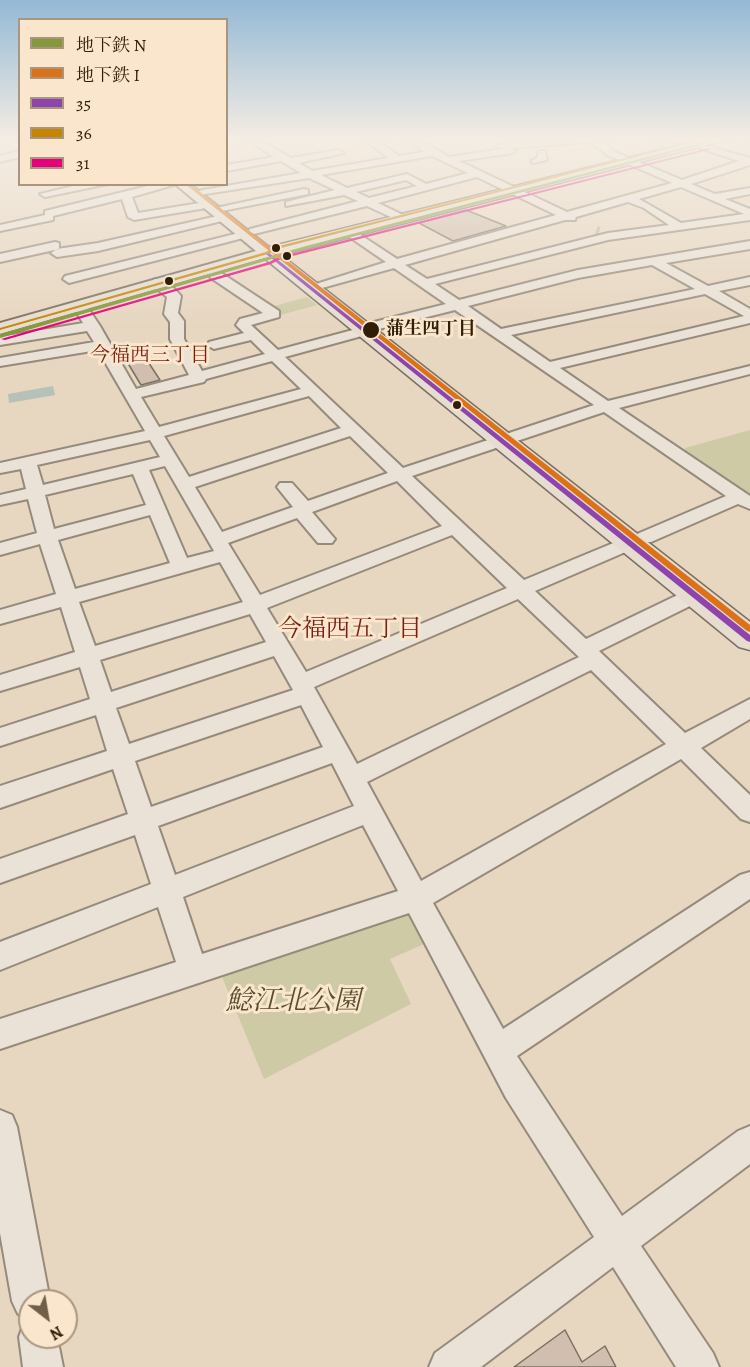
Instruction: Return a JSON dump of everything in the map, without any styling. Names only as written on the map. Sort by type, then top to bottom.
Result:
[{"type":"highway","points":[[274,251],[459,203]]},
{"type":"highway","points":[[274,251],[352,234],[466,203]]},
{"type":"highway","points":[[274,251],[322,284],[369,329]]},
{"type":"highway","points":[[274,251],[369,329],[637,540],[750,621]]},
{"type":"highway","points":[[637,540],[695,595],[750,639]]},
{"type":"main road","points":[[211,203],[274,251]]},
{"type":"main road","points":[[0,329],[92,325],[155,283],[274,251]]},
{"type":"street","points":[[0,235],[3,234],[0,228],[93,203]]},
{"type":"street","points":[[129,203],[134,217],[175,203]]},
{"type":"street","points":[[0,258],[98,247],[258,203]]},
{"type":"street","points":[[290,204],[295,203]]},
{"type":"street","points":[[300,211],[334,203]]},
{"type":"street","points":[[69,279],[370,203],[399,217]]},
{"type":"street","points":[[539,203],[586,226]]},
{"type":"street","points":[[322,284],[611,203]]},
{"type":"street","points":[[640,203],[679,227]]},
{"type":"street","points":[[726,203],[750,215]]},
{"type":"street","points":[[290,204],[312,218]]},
{"type":"street","points":[[0,218],[49,213]]},
{"type":"street","points":[[425,283],[603,235],[679,227],[750,215]]},
{"type":"street","points":[[352,234],[502,333],[745,500]]},
{"type":"street","points":[[603,235],[750,314]]},
{"type":"street","points":[[132,395],[199,379],[458,304],[578,274],[750,245]]},
{"type":"street","points":[[210,268],[223,281],[274,314],[245,322],[243,325],[456,526],[750,811]]},
{"type":"street","points":[[502,333],[750,281]]},
{"type":"street","points":[[155,283],[164,285],[174,296],[171,314],[177,321],[177,339],[199,379]]},
{"type":"street","points":[[550,366],[750,319]]},
{"type":"street","points":[[0,341],[92,325]]},
{"type":"street","points":[[0,362],[92,325]]},
{"type":"street","points":[[92,325],[304,689],[517,1087],[699,1367]]},
{"type":"street","points":[[214,345],[254,335]]},
{"type":"street","points":[[0,617],[182,567],[303,510],[401,474],[606,406],[750,370]]},
{"type":"street","points":[[0,468],[154,435],[313,390]]},
{"type":"street","points":[[185,484],[354,429]]},
{"type":"street","points":[[0,500],[170,460]]},
{"type":"street","points":[[28,462],[47,536],[193,969]]},
{"type":"street","points":[[139,468],[182,567]]},
{"type":"street","points":[[286,487],[325,538]]},
{"type":"street","points":[[0,798],[304,689],[519,588],[637,540],[745,500]]},
{"type":"street","points":[[0,549],[155,507]]},
{"type":"street","points":[[0,683],[255,605],[456,526]]},
{"type":"street","points":[[352,778],[589,654],[695,595]]},
{"type":"street","points":[[0,737],[279,646]]},
{"type":"street","points":[[0,1034],[193,969],[416,898],[750,708]]},
{"type":"street","points":[[0,872],[336,752]]},
{"type":"street","points":[[0,956],[369,811]]},
{"type":"street","points":[[497,1051],[750,884]]},
{"type":"street","points":[[0,1127],[4,1161],[29,1289]]},
{"type":"street","points":[[450,1367],[616,1240],[750,1143]]},
{"type":"street","points":[[40,1349],[43,1367]]},
{"type":"green space","points":[[307,297],[317,305],[281,315],[267,308]]},
{"type":"green space","points":[[750,430],[750,495],[685,452],[685,448]]},
{"type":"green space","name":"鯰江北公園","points":[[400,911],[409,915],[424,944],[390,959],[411,1004],[264,1079],[218,967]]},
{"type":"shaded area","points":[[53,386],[55,395],[9,403],[8,394]]},
{"type":"building","points":[[466,210],[506,226],[453,241],[419,223]]},
{"type":"building","points":[[141,351],[160,380],[141,385],[123,355]]},
{"type":"building","points":[[565,1330],[582,1362],[605,1346],[616,1367],[514,1367]]},
{"type":"metro line","name":"I","points":[[211,203],[750,629]]},
{"type":"metro line","name":"N","points":[[0,336],[308,247],[477,203]]},
{"type":"transit line","name":"36","points":[[0,329],[267,253],[276,248],[454,203]]},
{"type":"transit line","name":"31","points":[[3,339],[270,263],[280,258],[498,203]]},
{"type":"transit line","name":"35","points":[[267,253],[750,639]]},
{"type":"place","name":"蒲生四丁目","points":[[371,330]]},
{"type":"district","name":"今福西三丁目","points":[[150,356]]},
{"type":"district","name":"今福西五丁目","points":[[350,630]]}]
